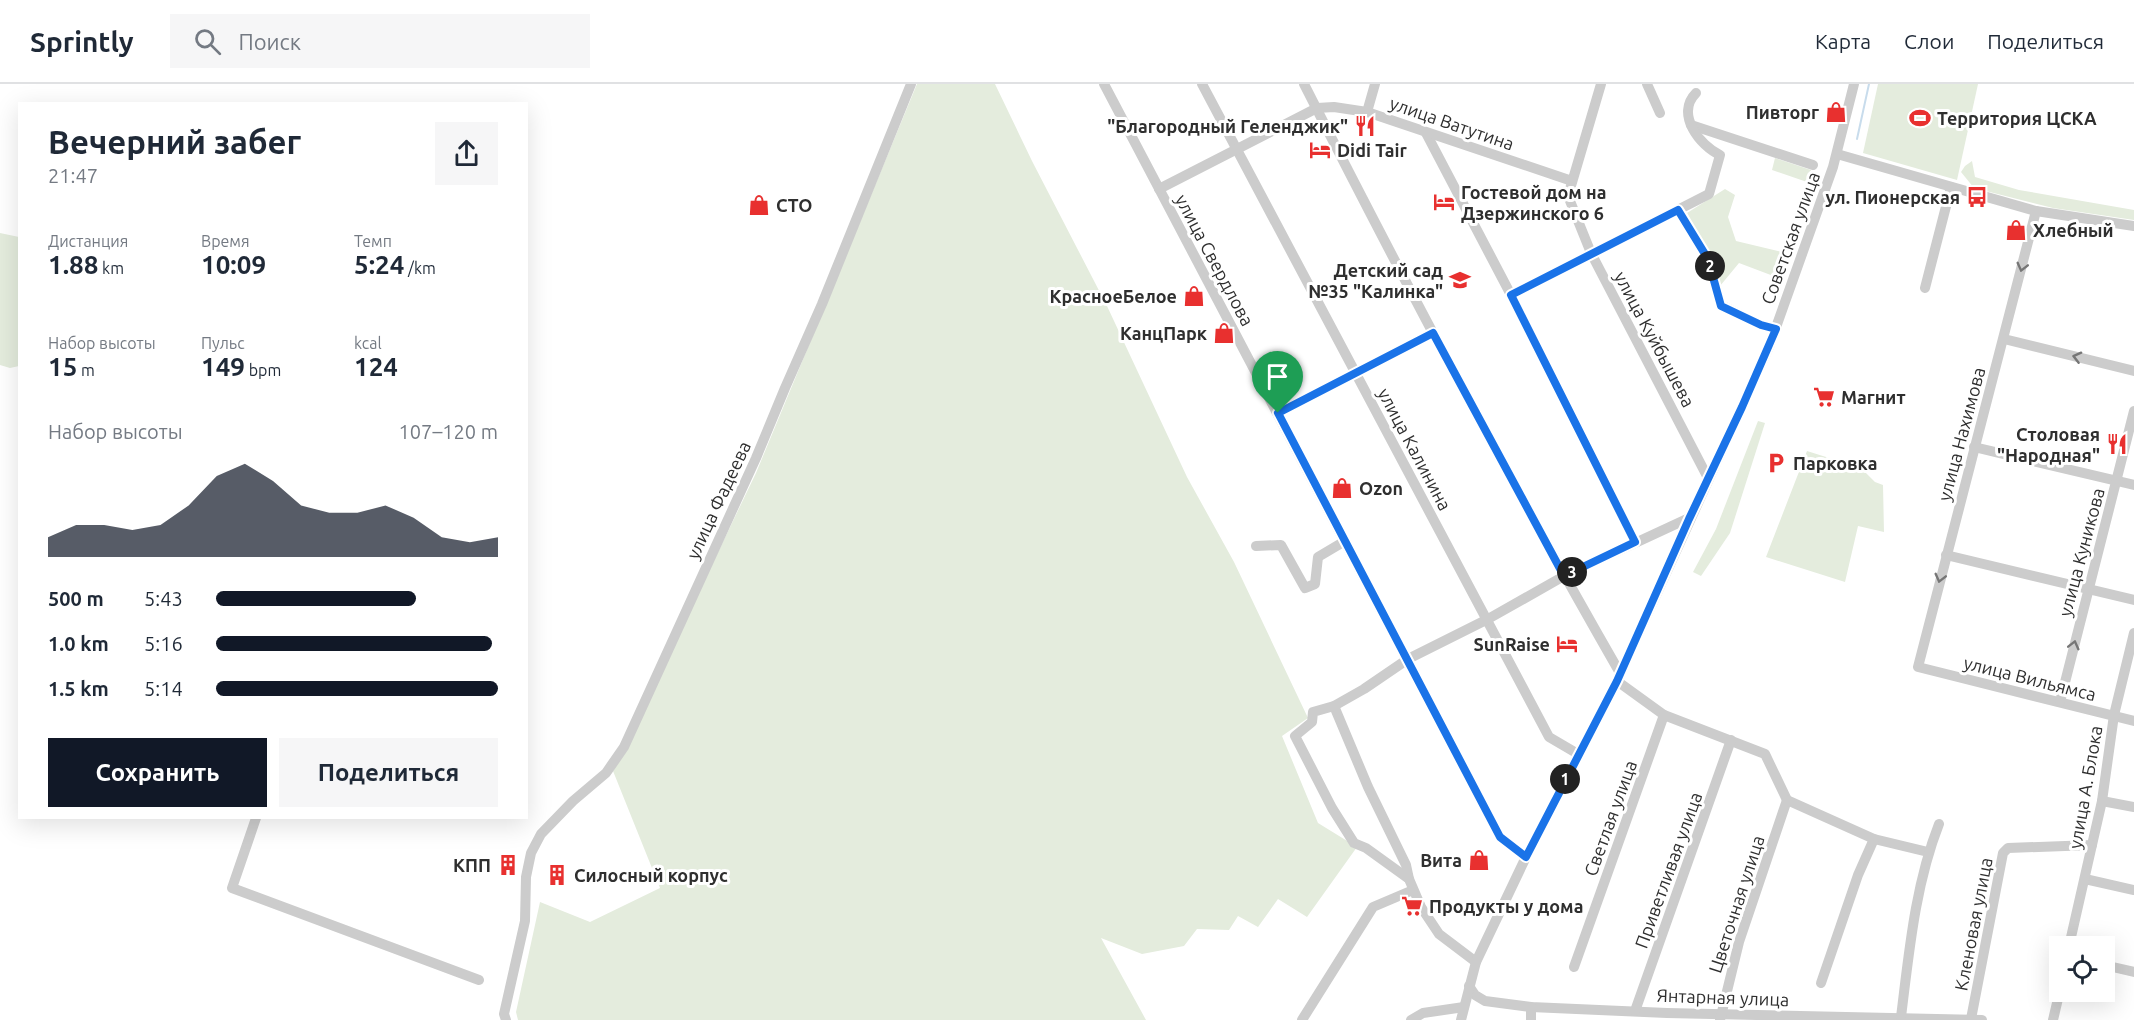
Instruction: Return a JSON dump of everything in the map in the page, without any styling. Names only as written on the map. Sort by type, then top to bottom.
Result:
[{"type":"street","name":"улица Фадеева","points":[[506,1020],[504,1014],[523,932],[526,877],[531,853],[541,834],[573,801],[606,773],[624,747],[756,458],[822,304],[911,84]]},
{"type":"street","name":"улица Свердлова","points":[[1104,84],[1500,837],[1526,857]]},
{"type":"street","name":"улица Калинина","points":[[1203,84],[1549,737],[1578,754]]},
{"type":"street","points":[[1304,84],[1433,333],[1619,677],[1664,715],[1765,754],[1787,800],[1874,839],[1928,852]]},
{"type":"street","points":[[1367,112],[1375,84]]},
{"type":"street","name":"улица Куйбышева","points":[[1601,84],[1568,196],[1591,253],[1708,478]]},
{"type":"street","points":[[1647,84],[1660,113]]},
{"type":"street","name":"Советская улица","points":[[1461,1020],[1476,962],[1526,857],[1619,677],[1776,329],[1837,154],[1854,84]]},
{"type":"street","points":[[1511,295],[1709,194],[1720,155],[1703,145],[1693,131],[1688,115],[1692,97],[1696,93]]},
{"type":"street","name":"улица Ватутина","points":[[1159,189],[1317,108],[1334,107],[1367,112],[1572,180]]},
{"type":"street","points":[[1691,125],[1813,165]]},
{"type":"street","points":[[1426,132],[1635,542]]},
{"type":"street","points":[[1837,154],[2036,211],[2134,226]]},
{"type":"street","points":[[1925,288],[1951,186]]},
{"type":"street","points":[[1678,210],[1708,259],[1721,306],[1761,325],[1776,329]]},
{"type":"street","name":"улица Нахимова","points":[[1918,667],[2036,211]]},
{"type":"street","points":[[1278,413],[1433,333]]},
{"type":"street","points":[[2004,339],[2134,371]]},
{"type":"street","name":"улица Куникова","points":[[2060,702],[2134,411]]},
{"type":"street","points":[[1974,447],[2117,479],[2134,485]]},
{"type":"street","points":[[1409,879],[1366,848],[1354,843],[1332,808],[1295,736],[1312,722],[1313,712],[1334,706],[1408,659],[1488,619],[1564,576],[1689,519]]},
{"type":"street","points":[[1256,546],[1281,545],[1305,588],[1315,584],[1318,557],[1345,540]]},
{"type":"street","points":[[1946,555],[2134,600]]},
{"type":"street","name":"улица А. Блока","points":[[2071,936],[2102,801],[2114,715],[2134,633]]},
{"type":"street","name":"улица Вильямса","points":[[1918,667],[2134,721]]},
{"type":"street","points":[[1334,706],[1368,787],[1406,865],[1421,908],[1439,934],[1476,962]]},
{"type":"street","name":"Светлая улица","points":[[1574,967],[1664,715]]},
{"type":"street","name":"Приветливая улица","points":[[1635,1011],[1731,740]]},
{"type":"street","name":"Цветочная улица","points":[[1720,1017],[1739,942],[1787,800]]},
{"type":"street","points":[[2102,801],[2134,807]]},
{"type":"street","points":[[256,819],[232,888],[479,980]]},
{"type":"street","points":[[1901,1017],[1912,938],[1928,852],[1939,824]]},
{"type":"street","points":[[1821,982],[1858,874],[1874,839]]},
{"type":"street","name":"Кленовая улица","points":[[1977,1020],[2003,853],[2008,848],[2092,845]]},
{"type":"street","points":[[2085,879],[2134,890]]},
{"type":"street","points":[[1302,1020],[1373,907],[1413,890]]},
{"type":"street","points":[[2115,968],[2134,972]]},
{"type":"street","name":"Янтарная улица","points":[[1469,986],[1475,995],[1485,1001],[1602,1015],[1635,1011],[1667,1016],[1901,1017],[1977,1020]]},
{"type":"street","points":[[2053,1020],[2057,1002]]},
{"type":"street","points":[[1411,1020],[1423,1013],[1464,1007]]},
{"type":"street","points":[[1531,1007],[1531,1020]]},
{"type":"green space","points":[[917,84],[995,84],[1107,306],[1187,477],[1234,562],[1308,718],[1282,736],[1318,823],[1357,847],[1307,917],[1278,899],[1258,927],[1238,916],[1229,930],[1197,929],[1184,946],[1142,954],[1101,938],[1146,1020],[518,1020],[516,1012],[540,902],[590,922],[660,888],[613,771],[756,473]]},
{"type":"green space","name":"Территория ЦСКА","points":[[1878,84],[1978,84],[1957,180],[1863,153]]},
{"type":"green space","points":[[1775,158],[1811,170],[1807,182],[1772,170]]},
{"type":"green space","points":[[1972,161],[1975,177],[2019,190],[2134,210],[2134,220],[2053,208],[1974,188],[1961,172]]},
{"type":"green space","points":[[1725,189],[1735,195],[1728,217],[1736,241],[1791,254],[1781,279],[1739,263],[1720,286],[1709,254],[1687,213]]},
{"type":"green space","points":[[0,233],[18,237],[18,366],[10,368],[0,365]]},
{"type":"green space","points":[[1758,421],[1765,423],[1730,533],[1701,576],[1693,572],[1716,529]]},
{"type":"green space","points":[[1807,451],[1861,468],[1875,482],[1883,485],[1884,532],[1858,526],[1845,582],[1766,557]]},
{"type":"waterway","points":[[1857,139],[1869,84]]},
{"type":"place","name":"Пивторг","points":[[1836,112]]},
{"type":"place","name":"Территория ЦСКА","points":[[1920,118]]},
{"type":"place","name":"\"Благородный Геленджик\"","points":[[1365,126]]},
{"type":"place","name":"Didi Tair","points":[[1320,150]]},
{"type":"place","name":"ул. Пионерская","points":[[1977,197]]},
{"type":"place","name":"Гостевой дом на Дзержинского 6","points":[[1444,202]]},
{"type":"place","name":"СТО","points":[[759,205]]},
{"type":"place","name":"Хлебный","points":[[2016,230]]},
{"type":"place","name":"Детский сад №35 \"Калинка\"","points":[[1460,280]]},
{"type":"place","name":"КрасноеБелое","points":[[1194,296]]},
{"type":"place","name":"КанцПарк","points":[[1224,333]]},
{"type":"place","name":"Магнит","points":[[1824,397]]},
{"type":"place","name":"Столовая \"Народная\"","points":[[2117,444]]},
{"type":"place","name":"Парковка","points":[[1776,463]]},
{"type":"place","name":"Ozon","points":[[1342,488]]},
{"type":"place","name":"SunRaise","points":[[1567,644]]},
{"type":"place","name":"Вита","points":[[1479,860]]},
{"type":"place","name":"КПП","points":[[508,865]]},
{"type":"place","name":"Силосный корпус","points":[[557,875]]},
{"type":"place","name":"Продукты у дома","points":[[1412,906]]},
{"type":"route","points":[[1678,210],[1708,259],[1721,306],[1761,325],[1776,329],[1617,681],[1526,857],[1500,837],[1278,413],[1433,333],[1564,576],[1635,542],[1511,295],[1678,210]]}]
